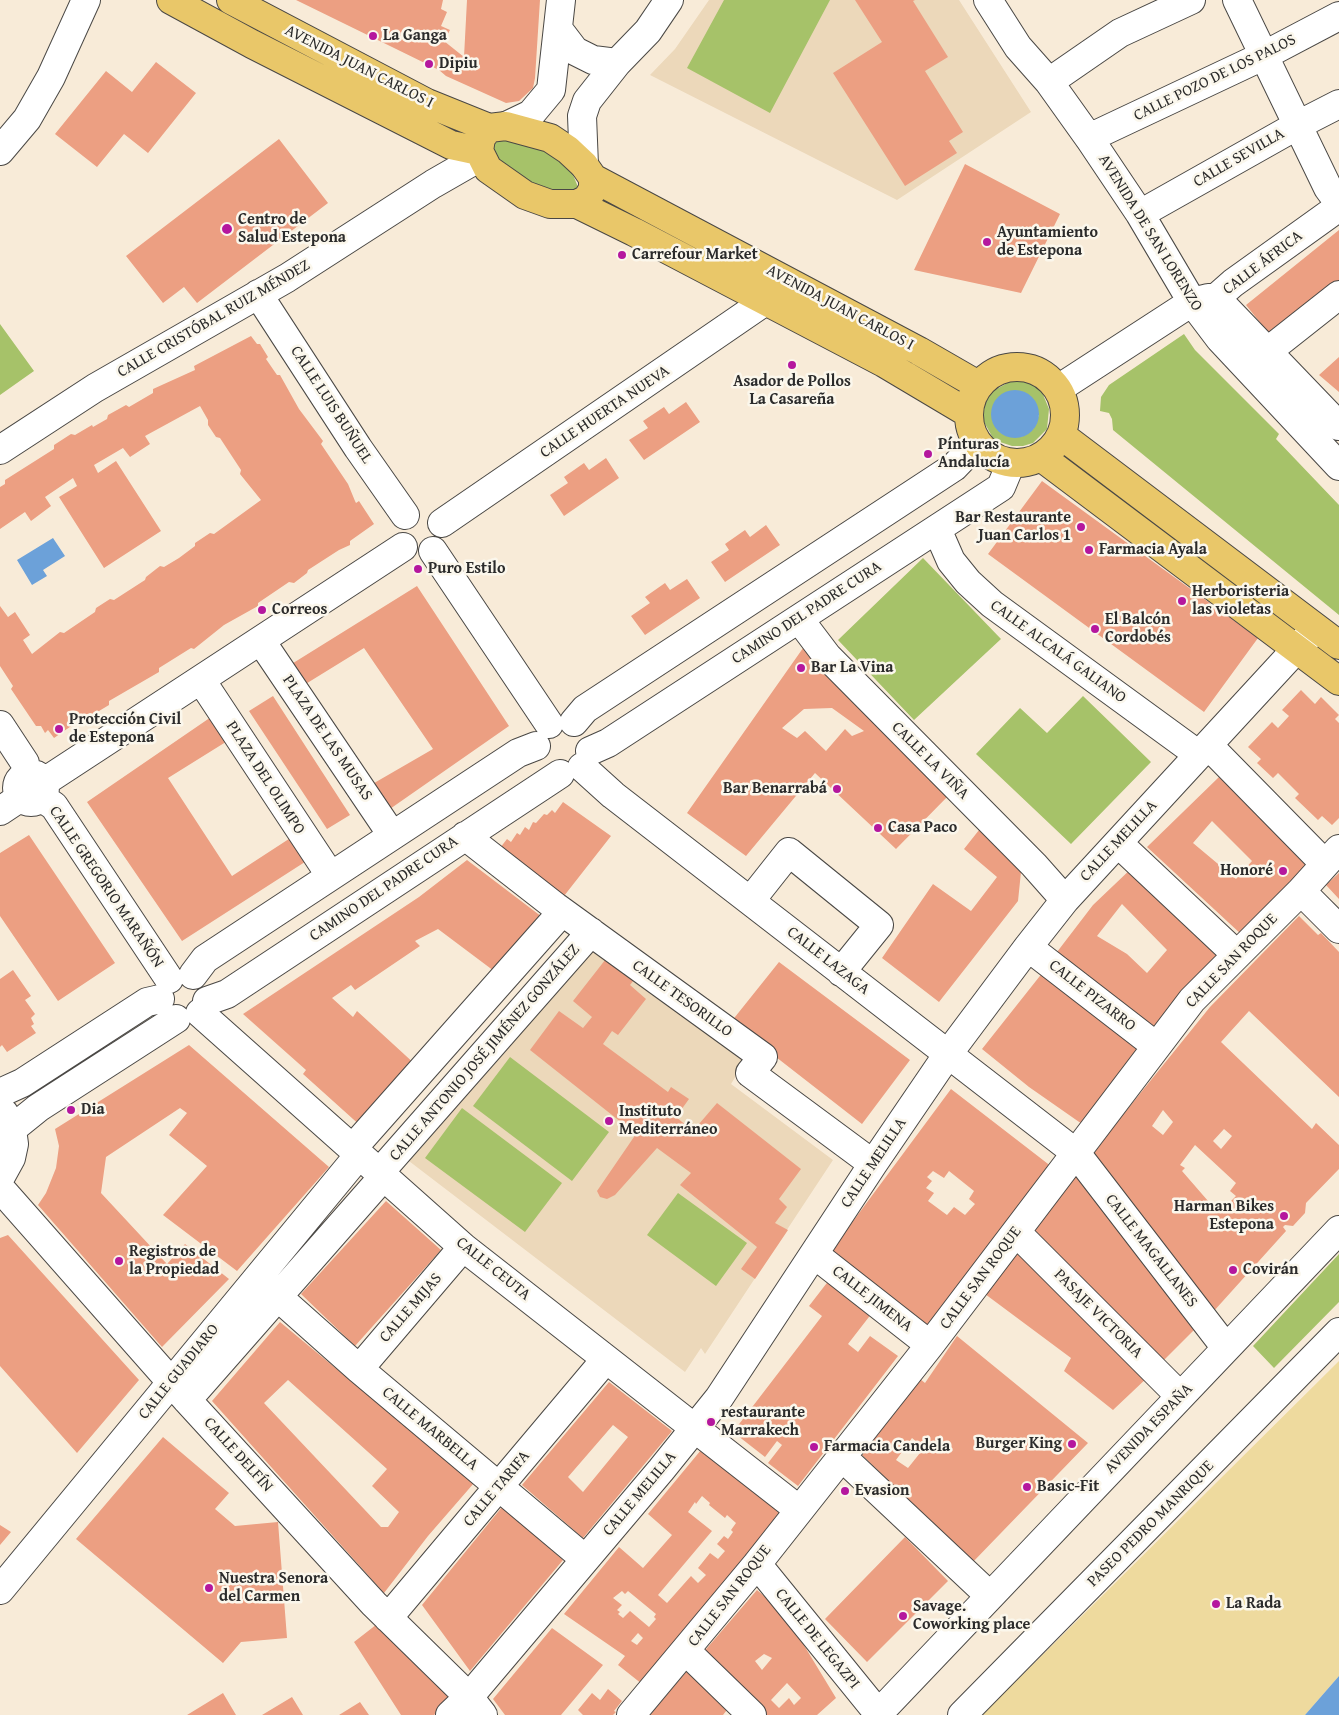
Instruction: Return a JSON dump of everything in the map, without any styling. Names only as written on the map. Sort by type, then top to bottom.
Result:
[{"type":"main road","points":[[171,0],[252,44],[450,145],[489,140],[488,169],[525,195],[550,204],[577,204],[587,199],[593,189],[589,172]]},
{"type":"main road","name":"AVENIDA JUAN CARLOS I","points":[[231,0],[427,103],[489,140],[550,138],[568,150],[589,172],[978,385]]},
{"type":"main road","name":"AVENIDA JUAN CARLOS I","points":[[577,204],[767,300],[898,371],[968,413]]},
{"type":"main road","points":[[1020,366],[1035,370],[1048,378],[1058,390],[1065,412],[1061,435],[1053,448],[1041,457],[1026,462],[1011,463],[992,456],[977,443],[970,429],[968,413],[971,398],[978,385],[990,374],[1004,368],[1020,366]]},
{"type":"main road","points":[[1061,435],[1339,645]]},
{"type":"main road","points":[[1041,457],[1339,681]]},
{"type":"street","points":[[0,151],[27,118],[37,102],[51,77],[86,0]]},
{"type":"street","name":"CALLE CRISTÓBAL RUIZ MÉNDEZ","points":[[0,450],[95,388],[258,294],[530,114],[551,90],[561,0]]},
{"type":"street","points":[[589,172],[582,116],[587,101],[617,63],[648,31],[669,0]]},
{"type":"street","name":"AVENIDA DE SAN LORENZO","points":[[988,0],[1018,47],[1049,82],[1140,214],[1204,300],[1268,351],[1339,426]]},
{"type":"street","points":[[1049,82],[1120,33],[1191,0]]},
{"type":"street","points":[[1237,0],[1328,188],[1339,205]]},
{"type":"street","name":"CALLE POZO DE LOS PALOS","points":[[1089,138],[1263,56],[1339,16]]},
{"type":"street","points":[[559,30],[575,51],[594,60],[617,63]]},
{"type":"street","name":"CALLE SEVILLA","points":[[1140,214],[1339,104]]},
{"type":"street","name":"CALLE ÁFRICA","points":[[1058,390],[1233,283],[1339,205]]},
{"type":"street","name":"CALLE LUIS BUÑUEL","points":[[258,294],[358,448],[405,515]]},
{"type":"street","points":[[1268,351],[1339,295]]},
{"type":"street","name":"CALLE HUERTA NUEVA","points":[[442,523],[767,300]]},
{"type":"street","name":"AVENIDA DE SAN LORENZO","points":[[1204,300],[1220,340],[1335,455]]},
{"type":"street","name":"CAMINO DEL PADRE CURA","points":[[6,1118],[38,1108],[184,998],[205,958],[954,467],[977,443]]},
{"type":"street","name":"CAMINO DEL PADRE CURA","points":[[0,1093],[22,1083],[147,1002],[227,994],[465,836],[1000,488],[1011,463]]},
{"type":"street","points":[[413,510],[430,511],[442,523],[443,539],[433,551],[421,555],[408,551],[403,547],[398,530],[400,522],[405,515],[413,510]]},
{"type":"street","name":"CALLE ALCALÁ GALIANO","points":[[937,530],[951,561],[968,582],[992,604],[1204,751],[1332,856]]},
{"type":"street","points":[[27,793],[403,547]]},
{"type":"street","points":[[433,551],[553,731],[587,734],[578,764]]},
{"type":"street","name":"CALLE LA VIÑA","points":[[799,619],[827,656],[1034,866],[1065,900]]},
{"type":"street","name":"CALLE MELILLA","points":[[468,1709],[585,1559],[719,1398],[948,1054],[1028,947],[1065,900],[1204,751],[1316,626]]},
{"type":"street","name":"PLAZA DE LAS MUSAS","points":[[261,641],[392,834]]},
{"type":"street","name":"PLAZA DEL OLIMPO","points":[[201,680],[330,875]]},
{"type":"street","name":"CALLE GREGORIO MARAÑÓN","points":[[0,724],[25,763],[27,793],[54,806],[184,998]]},
{"type":"street","name":"CALLE LAZAGA","points":[[553,731],[540,761],[546,768],[578,764],[612,795],[751,900],[1076,1154]]},
{"type":"street","name":"CALLE TESORILLO","points":[[465,836],[554,906],[763,1057],[750,1073],[873,1164]]},
{"type":"street","points":[[1118,843],[1236,954]]},
{"type":"street","points":[[751,900],[789,852],[879,925],[841,972]]},
{"type":"street","name":"CALLE SAN ROQUE","points":[[631,1715],[757,1564],[798,1509],[930,1345],[1192,1000],[1301,891],[1332,856]]},
{"type":"street","points":[[1301,891],[1339,929]]},
{"type":"street","points":[[356,1152],[554,906]]},
{"type":"street","name":"CALLE ANTONIO JOSÉ JIMÉNEZ GONZÁLEZ","points":[[381,1175],[591,932]]},
{"type":"street","name":"CALLE PIZARRO","points":[[1028,947],[1156,1046]]},
{"type":"street","name":"CALLE CEUTA","points":[[184,998],[464,1247],[798,1509]]},
{"type":"street","points":[[0,1178],[11,1158],[14,1144],[6,1118]]},
{"type":"street","name":"CALLE GUADIARO","points":[[180,1391],[356,1152]]},
{"type":"street","name":"CALLE MAGALLANES","points":[[1076,1154],[1226,1348]]},
{"type":"street","name":"CALLE GUADIARO","points":[[0,1590],[180,1391],[278,1297],[381,1175]]},
{"type":"street","name":"CALLE DELFÍN","points":[[0,1188],[180,1391],[388,1618],[468,1709]]},
{"type":"street","name":"AVENIDA ESPAÑA","points":[[878,1714],[1339,1230]]},
{"type":"street","name":"PASAJE VICTORIA","points":[[1016,1232],[1180,1396]]},
{"type":"street","name":"CALLE MIJAS","points":[[359,1369],[464,1247]]},
{"type":"street","name":"CALLE JIMENA","points":[[814,1254],[930,1345]]},
{"type":"street","name":"CALLE MARBELLA","points":[[278,1297],[359,1369],[585,1559]]},
{"type":"street","name":"PASEO PEDRO MANRIQUE","points":[[962,1715],[1339,1332]]},
{"type":"street","name":"CALLE TARIFA","points":[[388,1618],[606,1360]]},
{"type":"street","points":[[841,1456],[990,1596]]},
{"type":"street","name":"CALLE DE LEGAZPI","points":[[757,1564],[878,1714]]},
{"type":"street","points":[[686,1651],[741,1711]]},
{"type":"shaded area","points":[[709,0],[959,0],[1031,112],[897,200],[650,75],[675,49]]},
{"type":"shaded area","name":"Instituto Mediterráneo","points":[[591,942],[747,1058],[731,1084],[833,1160],[705,1354],[701,1348],[685,1372],[405,1158]]},
{"type":"green space","points":[[724,0],[830,0],[770,113],[687,68]]},
{"type":"green space","points":[[510,138],[542,147],[569,165],[578,187],[570,193],[554,191],[528,181],[497,160],[491,146],[495,139]]},
{"type":"green space","points":[[0,324],[34,371],[0,395]]},
{"type":"green space","points":[[1184,334],[1195,350],[1279,434],[1276,439],[1339,505],[1339,615],[1113,430],[1112,419],[1109,413],[1100,411],[1101,397],[1109,385]]},
{"type":"green space","points":[[1011,381],[1024,381],[1033,385],[1042,392],[1049,409],[1047,429],[1033,443],[1023,446],[1012,446],[994,440],[984,422],[983,411],[986,401],[993,391]],"holes":[[[998,398],[1039,415],[1033,429],[1021,437],[1007,436],[1001,433],[992,420],[992,412]]]},
{"type":"green space","points":[[1113,491],[1296,629],[1292,633],[1113,496]]},
{"type":"green space","points":[[923,558],[1001,639],[914,720],[838,640]]},
{"type":"green space","points":[[1083,696],[1151,762],[1071,844],[976,754],[1020,708],[1047,733]]},
{"type":"green space","points":[[510,1057],[609,1132],[572,1181],[473,1106]]},
{"type":"green space","points":[[462,1108],[562,1183],[525,1232],[425,1158]]},
{"type":"green space","points":[[678,1193],[747,1243],[716,1286],[647,1235]]},
{"type":"green space","points":[[1339,1254],[1339,1302],[1274,1368],[1253,1346]]},
{"type":"sand","name":"La Rada","points":[[1339,1361],[1339,1676],[1305,1715],[982,1715]]},
{"type":"water","points":[[1015,390],[1024,392],[1032,397],[1037,405],[1039,414],[1037,423],[1032,431],[1024,436],[1015,438],[1006,436],[998,431],[993,423],[991,414],[993,405],[998,397],[1006,392]]},
{"type":"water","points":[[53,538],[65,556],[43,570],[47,576],[32,585],[17,560]]},
{"type":"water","points":[[1339,1676],[1339,1715],[1305,1715]]},
{"type":"building","points":[[296,0],[443,0],[441,9],[447,12],[441,26],[450,30],[444,41],[464,57],[467,0],[540,0],[533,88],[519,101],[506,103],[446,76],[439,70]]},
{"type":"building","points":[[855,0],[915,0],[913,1],[948,57],[925,71],[963,132],[949,141],[957,153],[905,186],[833,73],[882,42]]},
{"type":"building","points":[[156,62],[196,93],[148,153],[124,134],[97,167],[55,134],[106,71],[132,92]]},
{"type":"building","name":"Centro de Salud Estepona","points":[[279,139],[328,203],[197,303],[184,287],[163,303],[126,256]]},
{"type":"building","name":"Ayuntamiento de Estepona","points":[[965,164],[1060,214],[1021,293],[914,270]]},
{"type":"building","points":[[1339,230],[1339,288],[1274,340],[1246,305]]},
{"type":"building","points":[[251,336],[257,344],[260,344],[268,357],[266,359],[277,375],[280,375],[299,409],[323,441],[321,444],[348,484],[356,503],[359,501],[374,524],[350,541],[350,545],[308,570],[307,573],[294,583],[289,582],[258,603],[258,606],[224,625],[194,649],[191,648],[159,668],[159,672],[109,701],[109,705],[94,714],[90,713],[54,738],[48,730],[45,733],[41,726],[36,726],[11,689],[13,686],[0,666],[0,606],[8,617],[15,612],[30,635],[23,640],[32,654],[60,632],[64,633],[95,612],[96,608],[110,599],[114,600],[145,580],[146,577],[160,566],[164,567],[179,558],[195,546],[195,543],[210,533],[214,534],[261,500],[240,474],[241,470],[220,438],[216,437],[208,425],[208,420],[200,406],[145,436],[150,444],[130,457],[123,448],[94,465],[98,473],[116,461],[161,531],[104,568],[59,497],[77,486],[73,478],[45,497],[51,506],[31,521],[25,512],[0,529],[0,487],[5,484],[5,480],[54,449],[54,445],[71,434],[75,435],[92,425],[93,427],[107,419],[108,415],[126,405],[129,407],[153,393],[153,389],[195,370],[194,366]]},
{"type":"building","points":[[1339,357],[1339,392],[1319,375]]},
{"type":"building","points":[[686,402],[700,422],[644,460],[629,440],[648,428],[643,421],[664,407],[669,414]]},
{"type":"building","points":[[606,458],[619,478],[564,516],[550,495],[568,483],[564,477],[584,463],[589,470]]},
{"type":"building","points":[[1042,481],[1258,638],[1204,712],[988,554]]},
{"type":"building","points":[[766,525],[780,545],[725,582],[711,562],[729,550],[725,544],[745,530],[750,537]]},
{"type":"building","points":[[687,579],[700,598],[645,635],[631,616],[650,603],[645,597],[665,583],[670,590]]},
{"type":"building","points":[[417,586],[509,726],[387,811],[369,786],[433,749],[364,648],[304,685],[290,665]]},
{"type":"building","points":[[808,641],[950,794],[896,849],[815,773],[746,856],[687,813]],"holes":[[[832,708],[864,731],[852,736],[845,729],[826,751],[805,731],[797,738],[782,728],[804,709]]]},
{"type":"building","points":[[1301,690],[1315,704],[1321,697],[1339,715],[1335,719],[1339,723],[1339,818],[1332,825],[1322,816],[1318,820],[1295,798],[1299,794],[1278,773],[1273,778],[1257,763],[1261,759],[1248,747],[1272,722],[1278,728],[1289,716],[1282,710]]},
{"type":"building","points":[[273,696],[350,815],[327,829],[249,711]]},
{"type":"building","points":[[214,715],[229,740],[168,778],[232,876],[295,835],[308,860],[182,941],[87,802]]},
{"type":"building","points":[[1219,777],[1311,865],[1242,935],[1147,847]],"holes":[[[1212,821],[1252,861],[1236,879],[1193,843]]]},
{"type":"building","points":[[563,802],[611,836],[564,896],[500,848],[507,839],[511,842],[517,833],[520,835],[525,827],[529,830],[533,822],[536,823],[544,814],[547,815],[552,810],[555,813]]},
{"type":"building","points":[[983,825],[1018,862],[1021,872],[1018,901],[939,1002],[882,958],[933,884],[971,911],[997,877],[964,849]]},
{"type":"building","points":[[29,835],[115,963],[58,1001],[0,916],[0,853]]},
{"type":"building","points":[[467,860],[546,920],[498,974],[438,929],[415,941],[420,946],[355,990],[351,985],[332,998],[353,1017],[357,1011],[417,1066],[363,1128],[303,1074],[306,1070],[243,1014],[419,897]]},
{"type":"building","points":[[1135,865],[1226,950],[1156,1029],[1057,952],[1093,905]],"holes":[[[1122,904],[1167,950],[1147,973],[1127,954],[1097,936]]]},
{"type":"building","points":[[1339,873],[1339,899],[1326,885]]},
{"type":"building","points":[[1299,916],[1318,935],[1321,933],[1339,952],[1339,1097],[1249,1011],[1221,1042],[1312,1129],[1316,1123],[1339,1145],[1339,1169],[1306,1203],[1305,1213],[1293,1226],[1285,1225],[1283,1227],[1286,1231],[1213,1312],[1092,1156],[1113,1127],[1108,1124],[1121,1108],[1126,1111],[1210,1007]],"holes":[[[1163,1110],[1173,1122],[1163,1135],[1152,1126]],[[1224,1129],[1232,1136],[1221,1149],[1213,1141]],[[1195,1145],[1236,1183],[1230,1191],[1236,1196],[1224,1208],[1217,1206],[1215,1209],[1182,1171],[1185,1168],[1180,1165]]]},
{"type":"building","points":[[609,955],[637,976],[630,985],[646,999],[618,1035],[612,1031],[603,1044],[668,1092],[671,1087],[689,1099],[676,1117],[693,1131],[717,1103],[801,1169],[779,1199],[787,1207],[775,1223],[788,1230],[755,1279],[741,1269],[757,1247],[680,1185],[691,1173],[657,1148],[615,1195],[607,1199],[600,1197],[597,1191],[636,1134],[530,1050],[559,1011],[583,1028],[592,1017],[573,1001]]},
{"type":"building","points":[[779,962],[910,1060],[862,1124],[731,1022]]},
{"type":"building","points":[[1047,967],[1147,1044],[1082,1124],[1029,1087],[982,1049]]},
{"type":"building","points":[[13,970],[31,996],[25,1000],[35,1014],[31,1018],[34,1024],[31,1026],[36,1033],[7,1052],[2,1045],[0,1047],[0,979]]},
{"type":"building","points":[[189,1045],[329,1167],[237,1271],[163,1215],[207,1166],[169,1135],[187,1113],[180,1108],[106,1157],[101,1193],[167,1264],[185,1244],[229,1279],[162,1347],[38,1205],[46,1193],[56,1168],[59,1146],[55,1129]]},
{"type":"building","points":[[951,1089],[1052,1167],[929,1329],[828,1255]],"holes":[[[933,1171],[944,1178],[949,1171],[974,1191],[969,1199],[975,1204],[965,1215],[954,1207],[947,1215],[928,1201],[934,1193],[926,1188],[932,1181],[927,1177]]]},
{"type":"building","points":[[1075,1172],[1200,1324],[1161,1363],[1026,1234]]},
{"type":"building","points":[[386,1201],[441,1250],[355,1346],[301,1294]]},
{"type":"building","points":[[8,1235],[139,1380],[77,1453],[0,1366],[0,1238]]},
{"type":"building","points":[[1024,1251],[1149,1376],[1113,1410],[1064,1371],[1071,1358],[985,1294],[1013,1253]]},
{"type":"building","points":[[833,1275],[872,1313],[848,1344],[858,1352],[870,1336],[898,1356],[798,1486],[768,1463],[782,1445],[777,1441],[765,1457],[733,1432],[822,1316],[809,1306]]},
{"type":"building","points":[[280,1322],[474,1483],[428,1536],[384,1593],[212,1401]],"holes":[[[288,1380],[387,1469],[372,1486],[399,1512],[388,1527],[381,1527],[264,1403]]]},
{"type":"building","points":[[957,1336],[1088,1443],[971,1564],[890,1491],[894,1486],[862,1455],[920,1379],[925,1383]],"holes":[[[912,1438],[924,1448],[908,1468],[896,1460]]]},
{"type":"building","points":[[609,1382],[672,1431],[583,1538],[522,1485]],"holes":[[[613,1425],[628,1437],[583,1492],[568,1477]]]},
{"type":"building","name":"Nuestra Senora del Carmen","points":[[163,1437],[229,1493],[215,1509],[235,1526],[278,1522],[287,1638],[241,1642],[223,1663],[76,1539]]},
{"type":"building","points":[[701,1450],[782,1514],[642,1684],[618,1665],[625,1656],[564,1614],[619,1547],[643,1568],[672,1535],[648,1514]],"holes":[[[702,1496],[710,1503],[709,1505],[725,1518],[727,1515],[736,1523],[728,1539],[724,1536],[717,1544],[725,1551],[718,1559],[710,1553],[698,1568],[706,1575],[698,1583],[691,1576],[667,1603],[658,1595],[712,1531],[688,1512]],[[622,1591],[625,1594],[628,1591],[656,1614],[654,1617],[656,1619],[649,1627],[630,1611],[623,1618],[618,1614],[620,1612],[617,1610],[622,1605],[613,1598]],[[638,1633],[643,1638],[637,1645],[631,1641]]]},
{"type":"building","points":[[502,1507],[563,1560],[470,1671],[422,1605]]},
{"type":"building","points":[[0,1525],[11,1532],[0,1545]]},
{"type":"building","points":[[905,1537],[948,1581],[867,1662],[825,1619]]},
{"type":"building","points":[[757,1590],[785,1614],[836,1698],[817,1715],[761,1715],[701,1655]],"holes":[[[764,1654],[772,1658],[762,1670],[755,1661]],[[787,1683],[801,1698],[794,1705],[789,1698],[779,1708],[771,1700]]]},
{"type":"building","points":[[381,1621],[452,1697],[434,1715],[401,1715],[354,1642]]},
{"type":"building","points":[[552,1628],[603,1665],[561,1715],[505,1715],[493,1699]]},
{"type":"building","points":[[690,1667],[730,1706],[723,1715],[650,1715]]},
{"type":"building","points":[[608,1689],[622,1701],[613,1715],[583,1715],[578,1710],[592,1693],[600,1700]]},
{"type":"building","points":[[223,1693],[236,1715],[187,1715]]},
{"type":"building","points":[[292,1697],[303,1715],[262,1715]]},
{"type":"building","points":[[360,1702],[369,1715],[339,1715]]},
{"type":"place","name":"La Ganga","points":[[373,36]]},
{"type":"place","name":"Dipiu","points":[[429,64]]},
{"type":"place","name":"Centro de Salud Estepona","points":[[227,229]]},
{"type":"place","name":"Ayuntamiento de Estepona","points":[[987,242]]},
{"type":"place","name":"Carrefour Market","points":[[622,255]]},
{"type":"place","name":"Asador de Pollos La Casareña","points":[[792,365]]},
{"type":"place","name":"Pínturas Andalucía","points":[[928,454]]},
{"type":"place","name":"Bar Restaurante Juan Carlos 1","points":[[1081,527]]},
{"type":"place","name":"Farmacia Ayala","points":[[1089,550]]},
{"type":"place","name":"Puro Estilo","points":[[418,569]]},
{"type":"place","name":"Herboristeria las violetas","points":[[1182,601]]},
{"type":"place","name":"Correos","points":[[262,610]]},
{"type":"place","name":"El Balcón Cordobés","points":[[1095,629]]},
{"type":"place","name":"Bar La Vina","points":[[801,668]]},
{"type":"place","name":"Protección Civil de Estepona","points":[[59,729]]},
{"type":"place","name":"Bar Benarrabá","points":[[837,789]]},
{"type":"place","name":"Casa Paco","points":[[878,828]]},
{"type":"place","name":"Honoré","points":[[1283,871]]},
{"type":"place","name":"Dia","points":[[71,1110]]},
{"type":"place","name":"Instituto Mediterráneo","points":[[609,1121]]},
{"type":"place","name":"Harman Bikes Estepona","points":[[1284,1216]]},
{"type":"place","name":"Registros de la Propiedad","points":[[119,1261]]},
{"type":"place","name":"Covirán","points":[[1233,1270]]},
{"type":"place","name":"restaurante Marrakech","points":[[711,1422]]},
{"type":"place","name":"Burger King","points":[[1072,1444]]},
{"type":"place","name":"Farmacia Candela","points":[[814,1447]]},
{"type":"place","name":"Basic-Fit","points":[[1027,1487]]},
{"type":"place","name":"Evasion","points":[[845,1491]]},
{"type":"place","name":"Nuestra Senora del Carmen","points":[[209,1588]]},
{"type":"place","name":"La Rada","points":[[1216,1604]]},
{"type":"place","name":"Savage. Coworking place","points":[[903,1616]]}]
